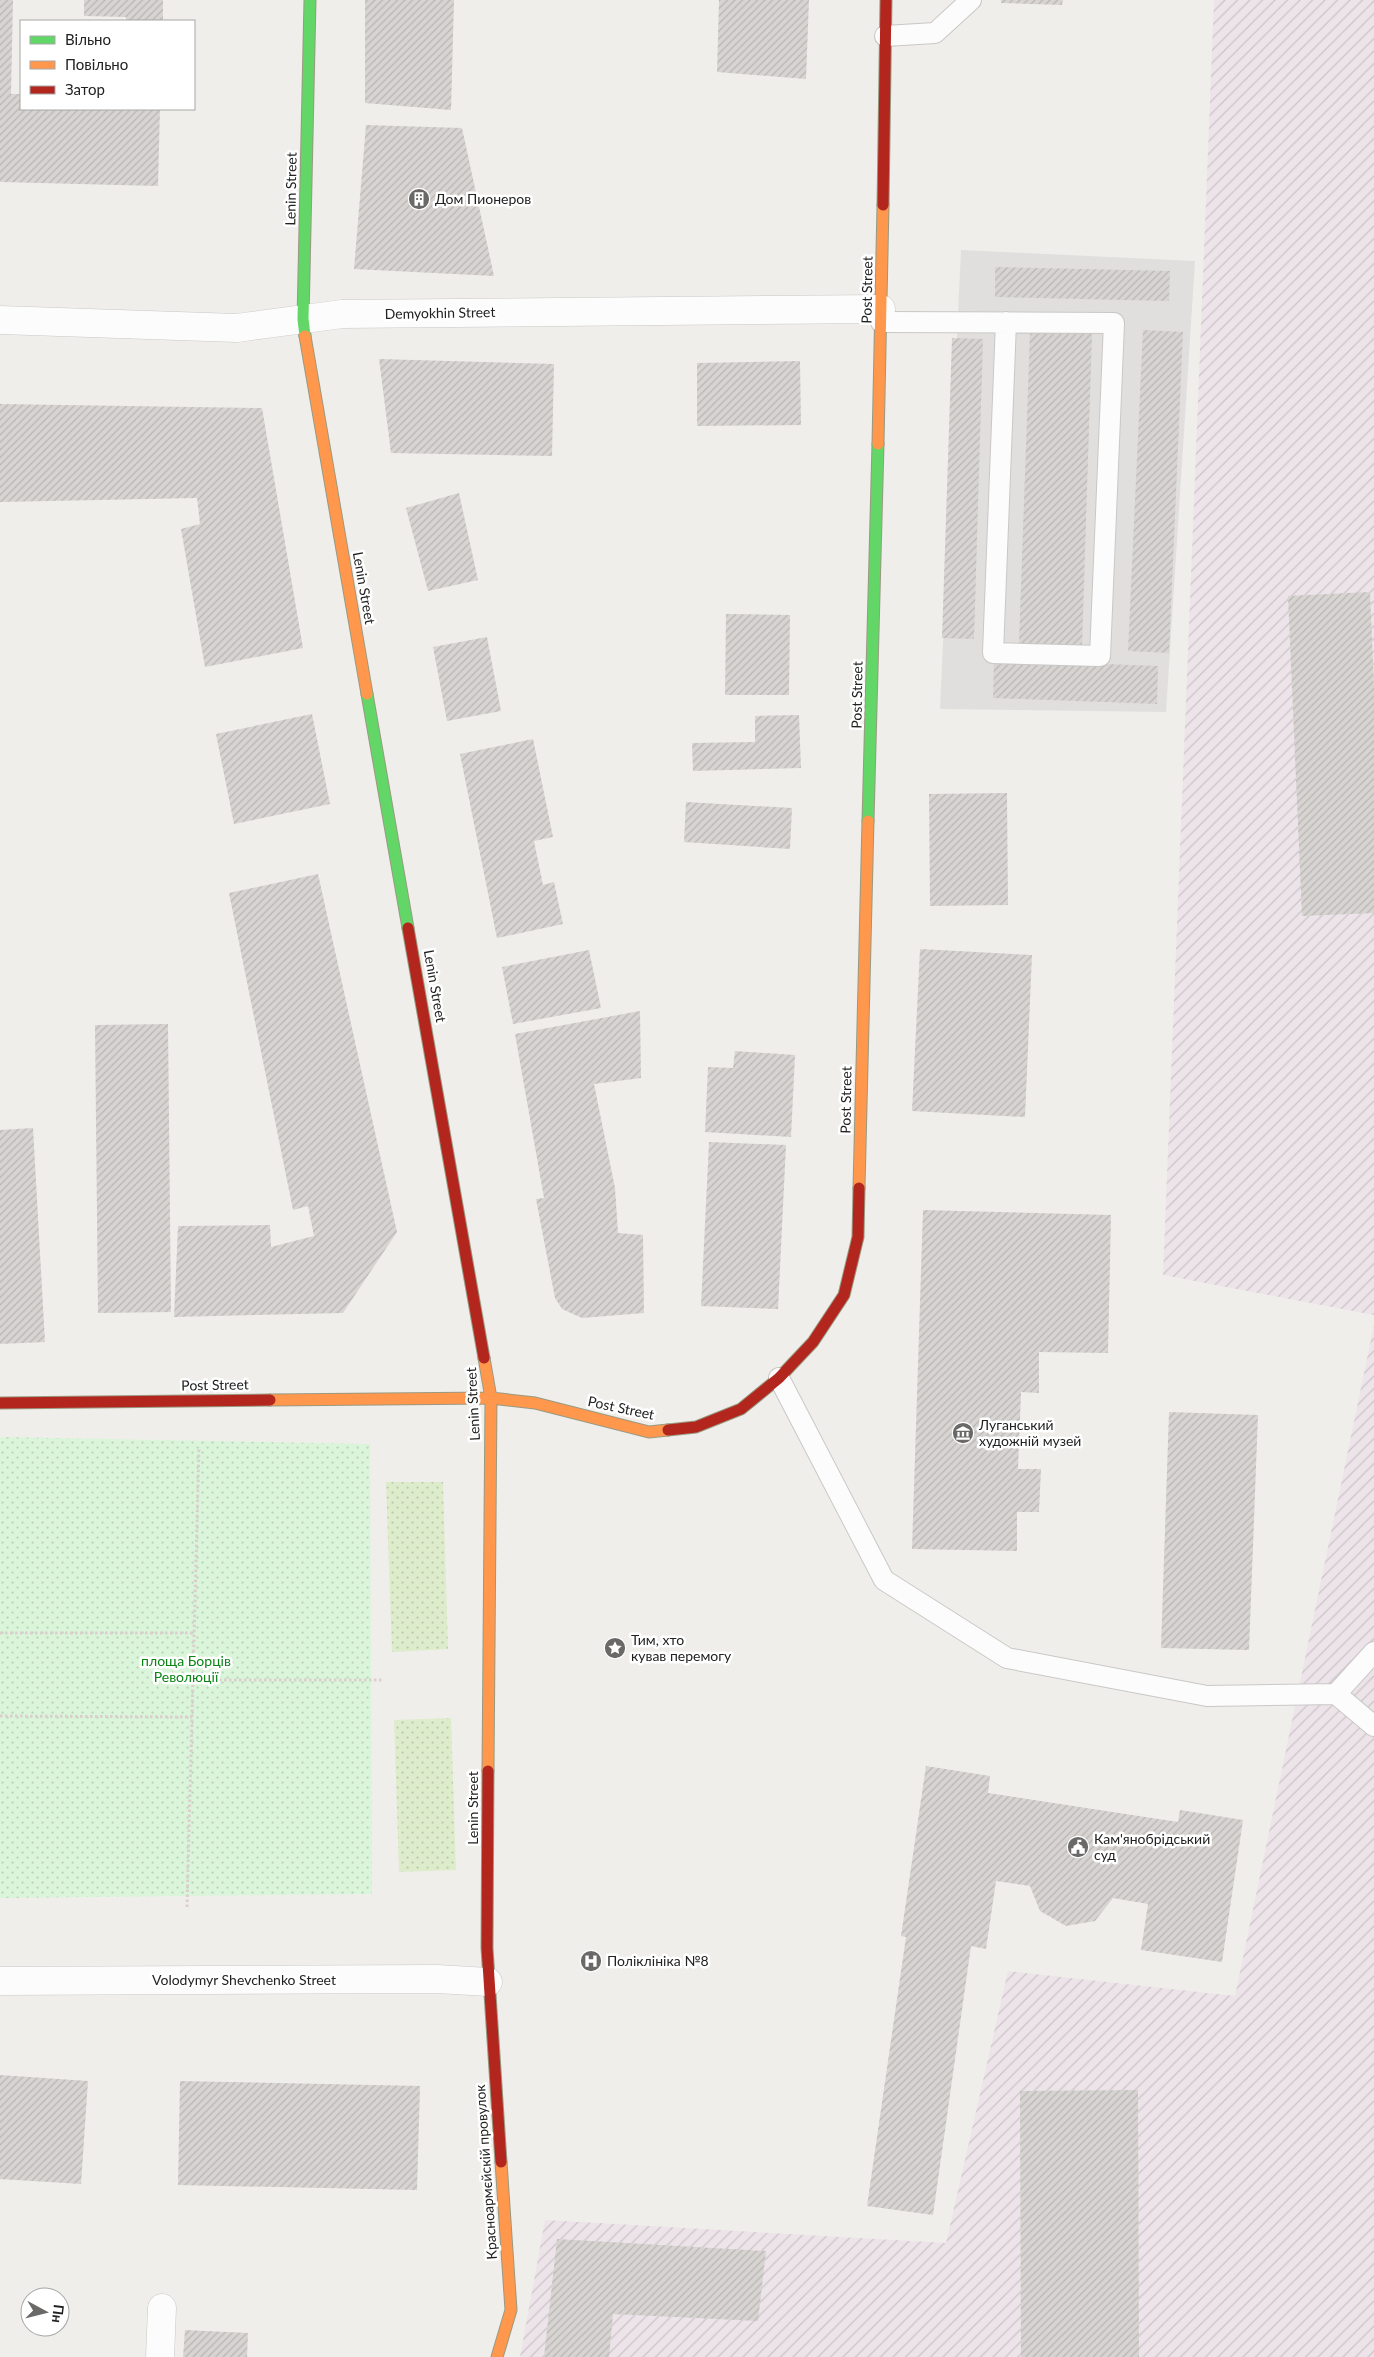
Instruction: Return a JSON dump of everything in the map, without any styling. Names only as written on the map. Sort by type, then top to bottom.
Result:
[{"type":"street","name":"Lenin Street","points":[[310,0],[303,319],[308,361],[491,1398],[488,1982]]},
{"type":"street","name":"Post Street","points":[[0,1403],[491,1398],[534,1403],[649,1432],[696,1427],[741,1409],[779,1378],[813,1342],[844,1295],[858,1238],[881,316],[886,0]]},
{"type":"street","name":"Demyokhin Street","points":[[0,320],[237,328],[342,314],[881,316]]},
{"type":"street","name":"Volodymyr Shevchenko Street","points":[[0,1981],[437,1979],[488,1982]]},
{"type":"street","name":"Красноармєйскій провулок","points":[[488,1982],[511,2310],[497,2357]]},
{"type":"street","points":[[160,2357],[162,2308]]},
{"type":"lane","points":[[885,36],[935,33],[971,0]]},
{"type":"lane","points":[[881,316],[1006,322],[1114,323],[1100,656],[993,653],[1006,322]]},
{"type":"lane","points":[[779,1378],[884,1580],[1007,1658],[1207,1696],[1336,1694],[1374,1726]]},
{"type":"lane","points":[[1336,1694],[1374,1652]]},
{"type":"path","points":[[188,1907],[199,1447]]},
{"type":"path","points":[[0,1633],[194,1633]]},
{"type":"path","points":[[193,1680],[383,1680]]},
{"type":"path","points":[[0,1716],[192,1717]]},
{"type":"shaded area","points":[[1214,0],[1374,0],[1374,1315],[1163,1275]]},
{"type":"shaded area","points":[[961,250],[1195,261],[1166,712],[940,709]]},
{"type":"shaded area","points":[[1374,1325],[1374,2357],[520,2357],[545,2220],[946,2243],[1008,1971],[1235,1996]]},
{"type":"green space","name":"площа Борців Революції","points":[[0,1437],[370,1444],[372,1894],[0,1898]]},
{"type":"green space","points":[[386,1482],[443,1482],[448,1649],[392,1652]]},
{"type":"green space","points":[[451,1718],[456,1870],[399,1872],[394,1720]]},
{"type":"building","points":[[0,0],[13,0],[11,94],[20,94],[20,110],[160,110],[158,186],[0,182]]},
{"type":"building","points":[[84,0],[163,0],[163,20],[126,20],[126,17],[84,16]]},
{"type":"building","points":[[365,0],[454,0],[451,110],[365,103]]},
{"type":"building","points":[[719,0],[809,0],[806,79],[717,72]]},
{"type":"building","points":[[1001,0],[1063,0],[1062,5],[1001,3]]},
{"type":"building","name":"Дом Пионеров","points":[[366,125],[462,128],[494,276],[354,269]]},
{"type":"building","points":[[995,267],[1170,271],[1169,301],[995,297]]},
{"type":"building","points":[[1143,330],[1183,332],[1169,653],[1128,651]]},
{"type":"building","points":[[1030,332],[1092,334],[1082,646],[1019,644]]},
{"type":"building","points":[[952,338],[983,339],[974,639],[942,638]]},
{"type":"building","points":[[379,359],[554,364],[552,456],[391,453]]},
{"type":"building","points":[[800,361],[801,425],[697,426],[697,363]]},
{"type":"building","points":[[0,404],[262,408],[303,648],[205,667],[181,529],[200,524],[197,498],[0,502]]},
{"type":"building","points":[[459,493],[478,580],[428,591],[406,508]]},
{"type":"building","points":[[1370,592],[1374,688],[1374,913],[1302,916],[1288,596]]},
{"type":"building","points":[[726,614],[790,615],[789,695],[725,695]]},
{"type":"building","points":[[487,637],[501,711],[447,721],[433,647]]},
{"type":"building","points":[[994,660],[1158,666],[1157,704],[993,698]]},
{"type":"building","points":[[312,714],[330,804],[234,824],[216,734]]},
{"type":"building","points":[[799,715],[801,768],[693,771],[692,743],[755,742],[755,716]]},
{"type":"building","points":[[533,739],[553,837],[534,841],[543,885],[554,882],[563,924],[497,938],[460,754]]},
{"type":"building","points":[[1007,793],[1008,905],[930,906],[929,794]]},
{"type":"building","points":[[686,802],[792,808],[790,849],[684,842]]},
{"type":"building","points":[[318,874],[397,1232],[343,1313],[174,1317],[178,1226],[270,1225],[271,1247],[314,1236],[308,1206],[293,1210],[229,893]]},
{"type":"building","points":[[920,949],[1032,955],[1025,1117],[912,1111]]},
{"type":"building","points":[[589,950],[601,1008],[513,1024],[502,967]]},
{"type":"building","points":[[640,1011],[641,1078],[594,1084],[615,1188],[618,1233],[643,1235],[644,1313],[582,1318],[562,1309],[555,1298],[536,1199],[544,1198],[515,1034]]},
{"type":"building","points":[[168,1024],[171,1312],[98,1313],[95,1025]]},
{"type":"building","points":[[735,1051],[795,1055],[791,1137],[705,1132],[708,1067],[733,1068]]},
{"type":"building","points":[[33,1128],[45,1342],[0,1344],[0,1130]]},
{"type":"building","points":[[709,1142],[786,1145],[778,1309],[701,1306]]},
{"type":"building","points":[[923,1210],[1111,1215],[1108,1353],[1039,1352],[1039,1393],[1021,1392],[1018,1469],[1041,1469],[1039,1512],[1017,1512],[1017,1551],[912,1549]]},
{"type":"building","points":[[1169,1412],[1258,1415],[1249,1650],[1161,1648]]},
{"type":"building","points":[[926,1766],[990,1776],[988,1793],[1178,1822],[1180,1810],[1243,1820],[1222,1962],[1141,1950],[1148,1904],[1113,1898],[1095,1921],[1066,1926],[1040,1911],[1030,1886],[996,1881],[986,1949],[971,1946],[933,2215],[867,2206],[906,1937],[901,1936]]},
{"type":"building","points":[[0,2075],[88,2081],[81,2184],[0,2179]]},
{"type":"building","points":[[180,2081],[420,2086],[417,2190],[178,2185]]},
{"type":"building","points":[[1138,2090],[1139,2357],[1021,2357],[1020,2091]]},
{"type":"building","points":[[557,2239],[766,2251],[758,2321],[613,2314],[609,2357],[544,2357]]},
{"type":"building","points":[[185,2330],[248,2333],[247,2357],[183,2357]]},
{"type":"traffic: fast","points":[[305,336],[303,319],[310,0]]},
{"type":"traffic: fast","points":[[868,821],[878,444]]},
{"type":"traffic: fast","points":[[367,694],[408,928]]},
{"type":"traffic: slow","points":[[878,444],[883,205]]},
{"type":"traffic: slow","points":[[305,336],[367,694]]},
{"type":"traffic: slow","points":[[859,1188],[868,821]]},
{"type":"traffic: slow","points":[[484,1358],[491,1398],[488,1771]]},
{"type":"traffic: slow","points":[[270,1400],[491,1398],[535,1403],[649,1432],[668,1430]]},
{"type":"traffic: slow","points":[[497,2357],[511,2310],[501,2162]]},
{"type":"traffic: jam","points":[[883,205],[886,0]]},
{"type":"traffic: jam","points":[[408,928],[484,1358]]},
{"type":"traffic: jam","points":[[668,1430],[696,1427],[741,1409],[779,1378],[813,1342],[844,1295],[858,1237],[859,1188]]},
{"type":"traffic: jam","points":[[0,1403],[270,1400]]},
{"type":"traffic: jam","points":[[488,1771],[487,1948],[501,2162]]},
{"type":"place","name":"Дом Пионеров","points":[[419,199]]},
{"type":"place","name":"Луганський художній музей","points":[[963,1433]]},
{"type":"place","name":"Тим, хто кував перемогу","points":[[615,1648]]},
{"type":"place","name":"Кам'янобрідський суд","points":[[1078,1847]]},
{"type":"place","name":"Поліклініка №8","points":[[591,1961]]}]
